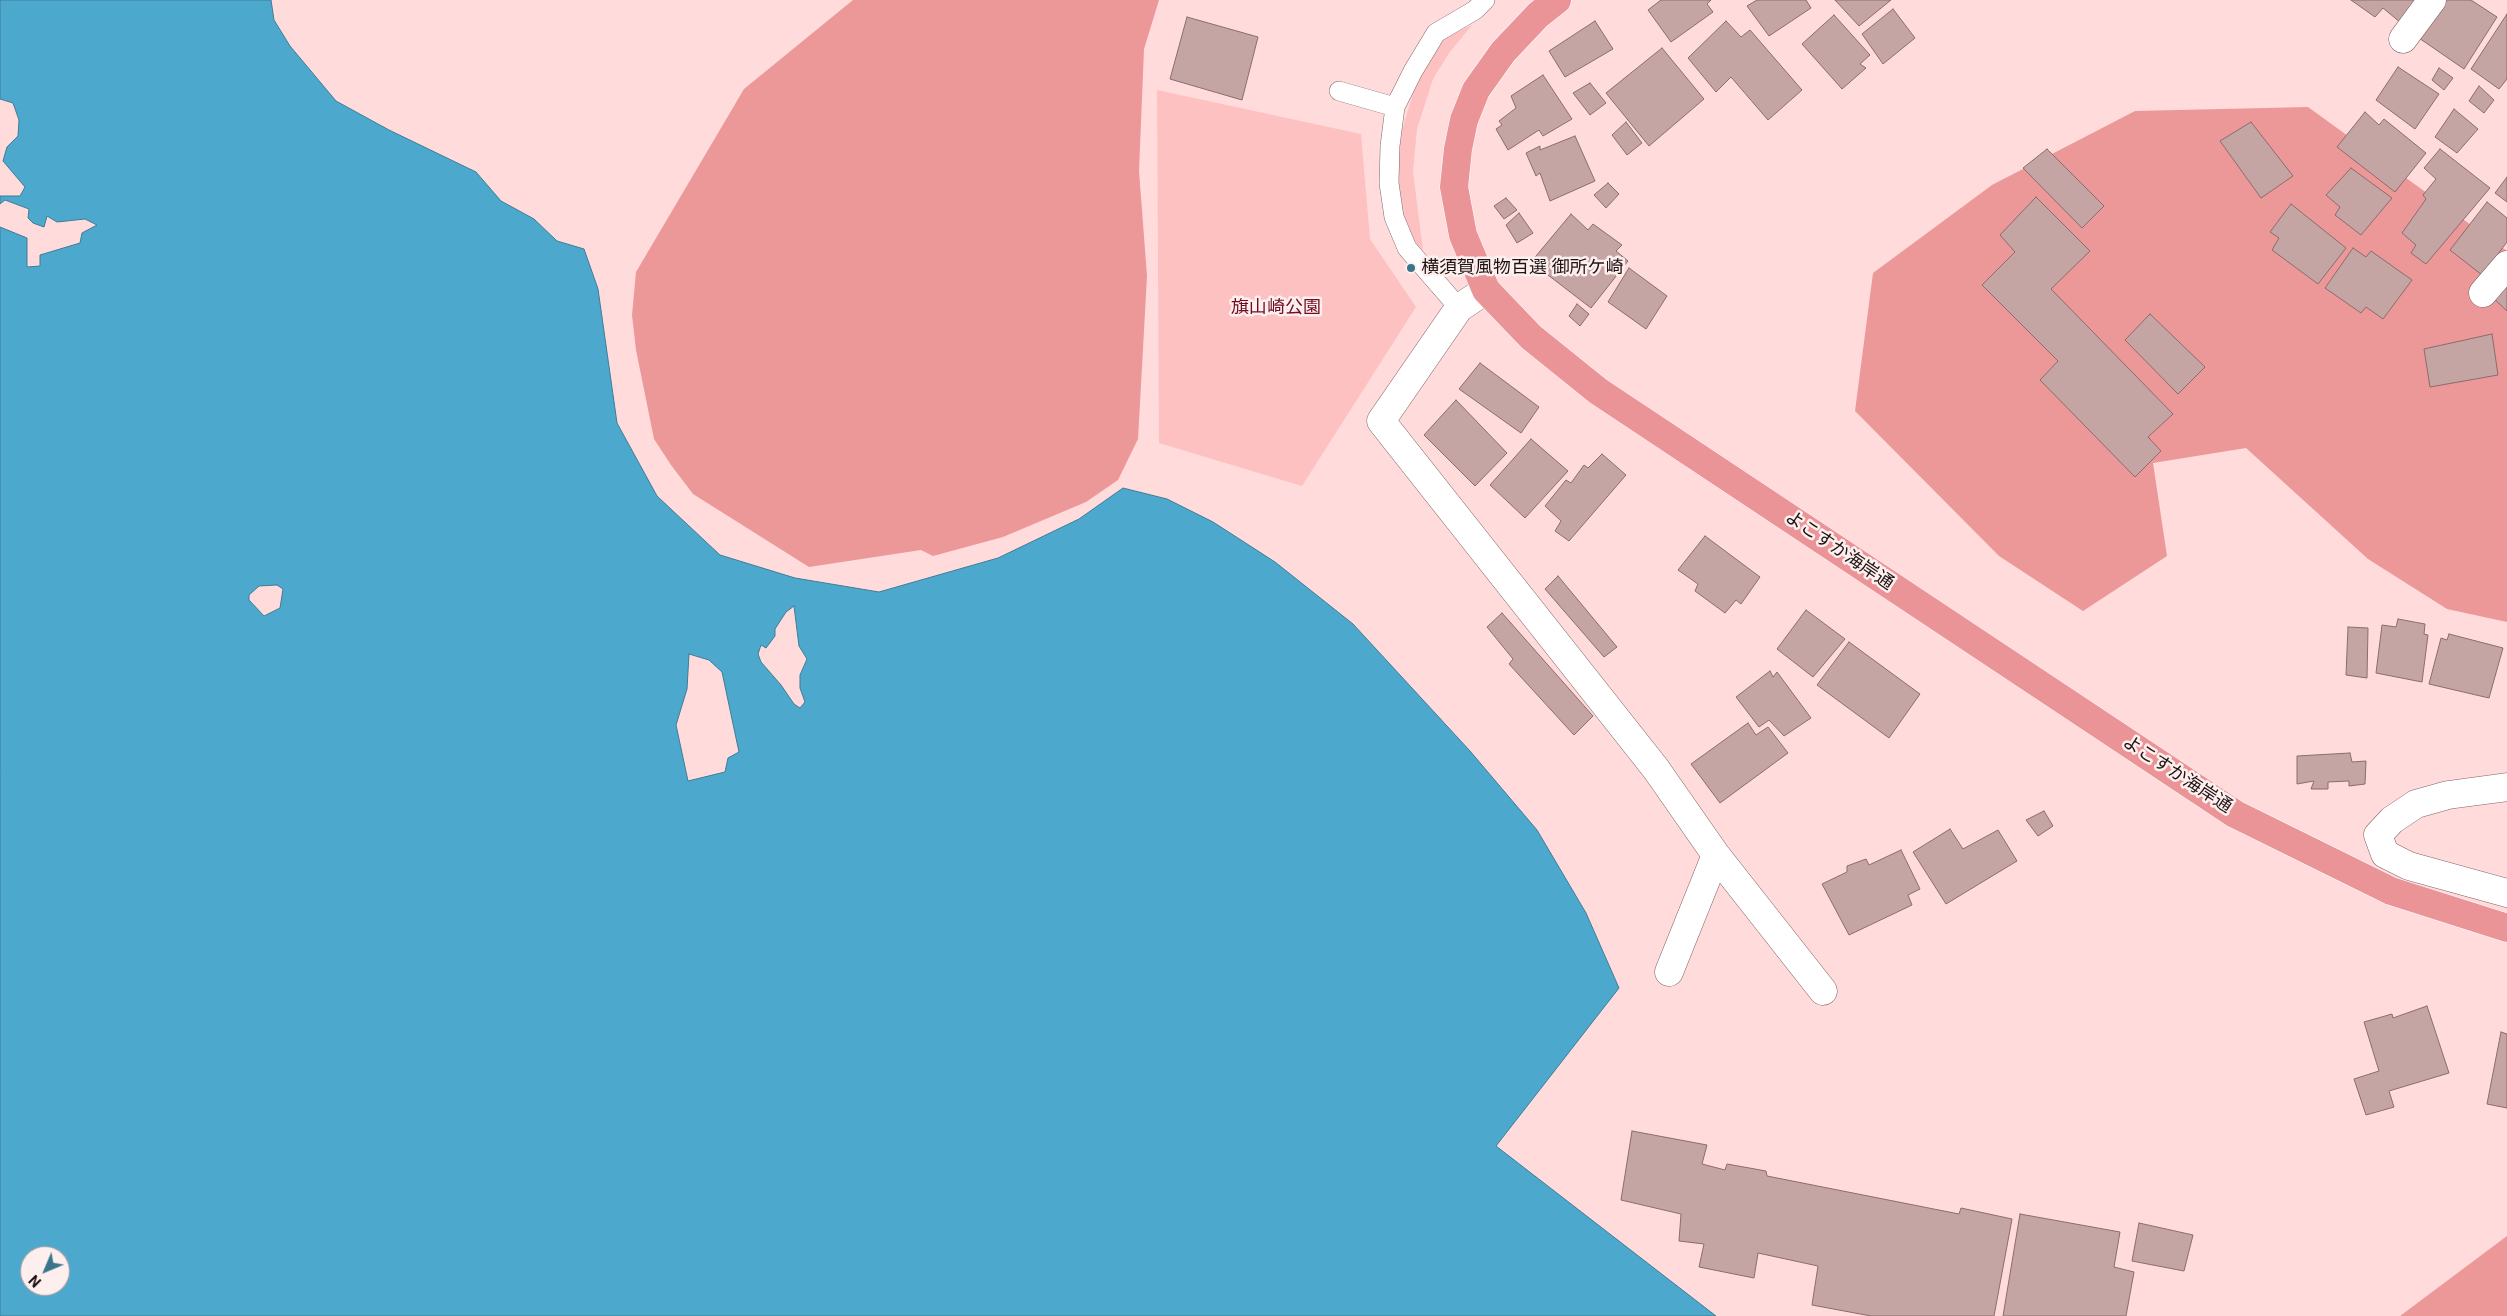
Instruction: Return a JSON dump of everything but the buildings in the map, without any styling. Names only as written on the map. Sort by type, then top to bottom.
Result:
[{"type":"highway","name":"よこすか海岸通","points":[[1557,0],[1538,15],[1503,52],[1476,90],[1464,120],[1458,149],[1454,187],[1463,235],[1486,290],[1531,337],[1598,391],[2236,814],[2391,891],[2507,928]]},
{"type":"street","points":[[2403,39],[2432,0]]},
{"type":"street","points":[[2483,293],[2507,265]]},
{"type":"street","points":[[1486,290],[1459,308],[1380,421],[1656,769],[1716,855],[1823,991]]},
{"type":"street","points":[[2507,787],[2448,795],[2416,804],[2392,820],[2378,834],[2385,854],[2409,866],[2507,893]]},
{"type":"street","points":[[1669,972],[1716,855]]},
{"type":"lane","points":[[1459,308],[1407,248],[1394,217],[1389,183],[1390,146],[1395,107],[1412,71],[1436,32],[1474,10],[1485,0]]},
{"type":"lane","points":[[1339,91],[1395,107]]},
{"type":"green space","points":[[1472,25],[1449,53],[1433,79],[1417,129],[1413,172],[1423,250],[1407,234],[1399,190],[1397,166],[1402,130],[1418,77],[1431,56],[1445,38]]},
{"type":"green space","name":"旗山崎公園","points":[[1157,90],[1361,134],[1370,239],[1416,307],[1302,486],[1159,443]]},
{"type":"shaded area","points":[[853,0],[1159,0],[1144,49],[1139,171],[1147,276],[1138,439],[1118,480],[1086,502],[1003,537],[933,556],[921,550],[809,567],[693,494],[671,465],[654,439],[636,350],[632,315],[636,272],[744,89]]},
{"type":"shaded area","points":[[2308,107],[2507,251],[2507,622],[2447,609],[2368,559],[2246,448],[2153,463],[2167,556],[2083,611],[1999,556],[1855,411],[1873,273],[1992,185],[2135,111]]},
{"type":"shaded area","points":[[2507,1236],[2507,1316],[2400,1316]]},
{"type":"water","points":[[0,0],[271,0],[274,20],[290,46],[336,101],[389,130],[476,172],[501,201],[534,219],[557,241],[584,249],[598,289],[617,423],[657,496],[720,555],[795,578],[879,592],[998,558],[1079,519],[1123,488],[1167,499],[1213,522],[1275,562],[1353,624],[1470,751],[1537,830],[1586,913],[1619,988],[1496,1146],[1716,1316],[0,1316],[0,227],[27,238],[27,267],[40,266],[40,255],[80,243],[82,233],[97,225],[85,219],[57,222],[47,216],[44,227],[33,223],[28,218],[29,209],[5,200],[0,204],[0,196],[20,196],[25,187],[3,161],[7,147],[18,136],[19,120],[13,103],[0,99]],"holes":[[[277,585],[283,589],[280,608],[264,616],[249,600],[249,595],[259,586]],[[794,606],[799,646],[807,659],[800,675],[800,688],[805,702],[800,708],[794,704],[781,685],[761,662],[758,654],[761,645],[766,648],[775,636],[775,629],[786,612]],[[689,654],[709,660],[722,672],[739,752],[728,758],[725,772],[688,781],[676,725],[687,689]]]},
{"type":"place","name":"横須賀風物百選 御所ケ崎","points":[[1411,268]]}]
